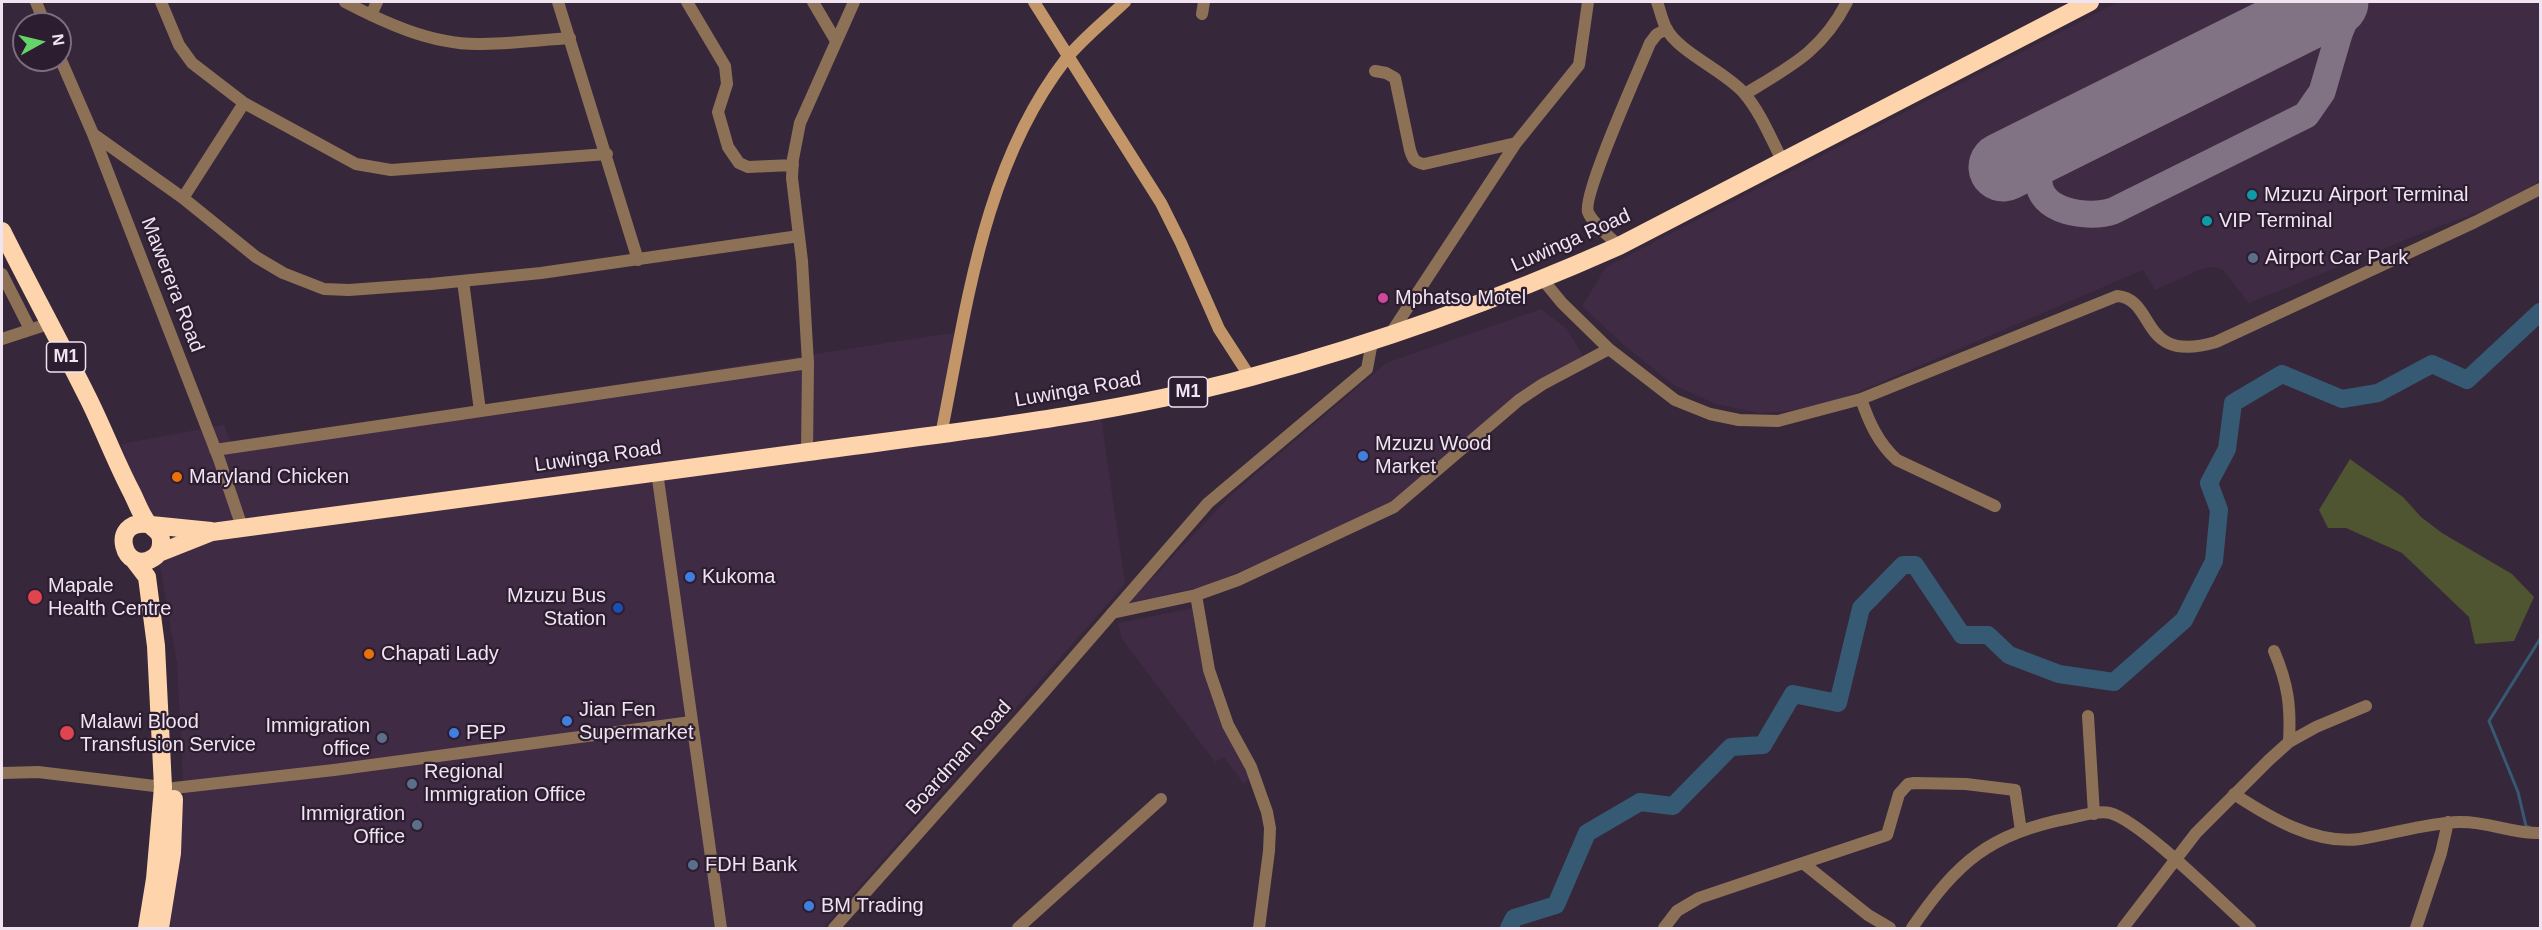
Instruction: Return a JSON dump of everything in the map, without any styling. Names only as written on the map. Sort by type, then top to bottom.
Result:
[{"type":"highway","name":"Luwinga Road","points":[[150,524],[212,531],[941,435],[1106,410],[1250,377],[1380,339],[1543,280],[1619,246],[2090,2]]},
{"type":"highway","name":"M1","points":[[2,231],[94,410],[127,483],[150,524],[161,537],[158,554],[142,562],[128,556],[123,543],[128,529],[127,483]]},
{"type":"highway","name":"M1","points":[[128,529],[134,525],[150,524]]},
{"type":"highway","name":"Luwinga Road","points":[[158,554],[212,531]]},
{"type":"highway","points":[[147,928],[169,787],[170,675],[158,554]]},
{"type":"highway","points":[[134,560],[147,577],[169,787],[172,852],[160,928]]},
{"type":"street","points":[[161,2],[186,57],[244,103],[356,164],[391,170],[607,153]]},
{"type":"street","points":[[345,2],[398,27],[441,39],[475,44],[570,38]]},
{"type":"street","points":[[370,15],[377,2]]},
{"type":"street","points":[[558,2],[607,153],[638,260]]},
{"type":"street","points":[[687,2],[725,66],[727,84],[718,112],[728,147],[739,163],[748,167],[793,165]]},
{"type":"street","points":[[813,2],[836,41]]},
{"type":"street","points":[[807,452],[808,363],[793,165],[800,123],[854,2]]},
{"type":"street","points":[[1034,2],[1161,203],[1219,329],[1250,377]]},
{"type":"street","points":[[941,435],[973,276],[1002,173],[1034,108],[1068,57],[1125,2]]},
{"type":"street","points":[[1380,339],[1516,143],[1579,65],[1588,2]]},
{"type":"street","points":[[1657,2],[1667,29],[1675,40],[1733,82],[1745,94],[1762,119],[1783,162]]},
{"type":"street","points":[[1745,94],[1786,69],[1814,48],[1831,29],[1846,2]]},
{"type":"street","points":[[1619,246],[1588,212],[1588,202],[1598,171],[1650,43],[1657,34],[1667,29]]},
{"type":"street","points":[[1375,71],[1395,78],[1410,150],[1417,163],[1424,164],[1516,143]]},
{"type":"street","name":"Mawerera Road","points":[[66,72],[93,134],[215,450],[242,527]]},
{"type":"street","points":[[183,198],[244,103]]},
{"type":"street","points":[[93,134],[183,198],[256,257],[283,273],[324,289],[349,290],[464,281],[638,260],[799,236]]},
{"type":"street","points":[[1543,280],[1562,303],[1609,349],[1675,400],[1719,416],[1739,420],[1778,421],[1860,399],[2117,296],[2131,301],[2158,336],[2170,345],[2182,348],[2216,342],[2541,189]]},
{"type":"street","points":[[2,274],[30,329]]},
{"type":"street","points":[[464,281],[480,411]]},
{"type":"street","points":[[2,339],[48,324]]},
{"type":"street","name":"Boardman Road","points":[[834,928],[1208,503],[1367,369],[1380,339]]},
{"type":"street","points":[[1112,613],[1196,595],[1238,580],[1394,507],[1519,400],[1543,384],[1609,349]]},
{"type":"street","points":[[215,450],[808,363]]},
{"type":"street","points":[[1860,399],[1884,448],[1897,460],[1995,506]]},
{"type":"street","points":[[657,472],[721,928]]},
{"type":"street","points":[[1196,595],[1209,670],[1228,725],[1251,767],[1267,812],[1270,828],[1269,851],[1259,928]]},
{"type":"street","points":[[2274,651],[2285,677],[2289,694],[2291,714],[2289,742]]},
{"type":"street","points":[[2124,928],[2196,833],[2289,742],[2316,726],[2366,706]]},
{"type":"street","points":[[2088,716],[2094,814]]},
{"type":"street","points":[[2,773],[38,772],[169,787],[334,770],[691,722]]},
{"type":"street","points":[[1664,928],[1677,911],[1699,898],[1887,836],[1899,794],[1908,784],[1966,784],[2015,790],[2021,831]]},
{"type":"street","points":[[2234,794],[2271,818],[2290,826],[2306,832],[2347,839],[2448,822],[2469,822],[2541,833]]},
{"type":"street","points":[[1018,928],[1161,799]]},
{"type":"street","points":[[1912,928],[1929,903],[1962,867],[1986,847],[2036,825],[2104,812],[2115,815],[2147,837],[2250,928]]},
{"type":"street","points":[[2416,928],[2441,853],[2448,822]]},
{"type":"street","points":[[1803,863],[1868,915],[1890,928]]},
{"type":"shaded area","points":[[2118,2],[2540,2],[2540,180],[2514,200],[2437,227],[2249,303],[2223,270],[2214,267],[2201,269],[2155,290],[2143,270],[1842,399],[1790,411],[1759,413],[1716,404],[1674,385],[1625,346],[1582,306],[1606,267]]},
{"type":"shaded area","name":"Mzuzu Wood Market","points":[[1541,309],[1567,329],[1585,359],[1526,388],[1393,503],[1210,585],[1129,603],[1231,495],[1386,363]]},
{"type":"shaded area","points":[[959,332],[943,441],[1101,417],[1125,584],[823,928],[170,928],[184,798],[177,663],[161,571],[121,444],[224,425],[231,443]]},
{"type":"shaded area","points":[[1194,608],[1200,653],[1216,705],[1253,774],[1244,784],[1224,757],[1215,762],[1122,639],[1118,623]]},
{"type":"green space","points":[[2350,459],[2403,497],[2421,517],[2442,533],[2512,574],[2534,597],[2514,641],[2475,644],[2469,617],[2402,553],[2346,528],[2328,528],[2319,510]]},
{"type":"waterway","points":[[1509,928],[1514,918],[1556,905],[1587,833],[1640,802],[1673,806],[1731,747],[1763,745],[1793,694],[1838,703],[1861,608],[1903,565],[1915,565],[1962,635],[1988,635],[2009,655],[2059,674],[2114,682],[2184,620],[2214,561],[2219,510],[2209,483],[2227,449],[2233,403],[2282,374],[2342,399],[2378,393],[2432,364],[2467,380],[2540,312]]},
{"type":"waterway","points":[[2531,828],[2526,826],[2518,792],[2489,721],[2540,639]]},
{"type":"taxiway","points":[[2052,143],[2039,173],[2040,190],[2046,199],[2066,211],[2091,214],[2113,211],[2306,115],[2322,92],[2339,34],[2352,2]]},
{"type":"taxiway","points":[[2298,20],[2323,22],[2339,34]]},
{"type":"runway","points":[[2003,167],[2334,2]]},
{"type":"place","name":"Mzuzu Airport Terminal","points":[[2252,195]]},
{"type":"place","name":"VIP Terminal","points":[[2207,221]]},
{"type":"place","name":"Airport Car Park","points":[[2253,258]]},
{"type":"place","name":"Mphatso Motel","points":[[1383,298]]},
{"type":"place","name":"Mzuzu Wood Market","points":[[1363,456]]},
{"type":"place","name":"Maryland Chicken","points":[[177,477]]},
{"type":"place","name":"Kukoma","points":[[690,577]]},
{"type":"place","name":"Mapale Health Centre","points":[[35,597]]},
{"type":"place","name":"Mzuzu Bus Station","points":[[618,608]]},
{"type":"place","name":"Chapati Lady","points":[[369,654]]},
{"type":"place","name":"Jian Fen Supermarket","points":[[567,721]]},
{"type":"place","name":"Malawi Blood Transfusion Service","points":[[67,733]]},
{"type":"place","name":"PEP","points":[[454,733]]},
{"type":"place","name":"Immigration office","points":[[382,738]]},
{"type":"place","name":"Regional Immigration Office","points":[[412,784]]},
{"type":"place","name":"Immigration Office","points":[[417,825]]},
{"type":"place","name":"FDH Bank","points":[[693,865]]},
{"type":"place","name":"BM Trading","points":[[809,906]]}]
